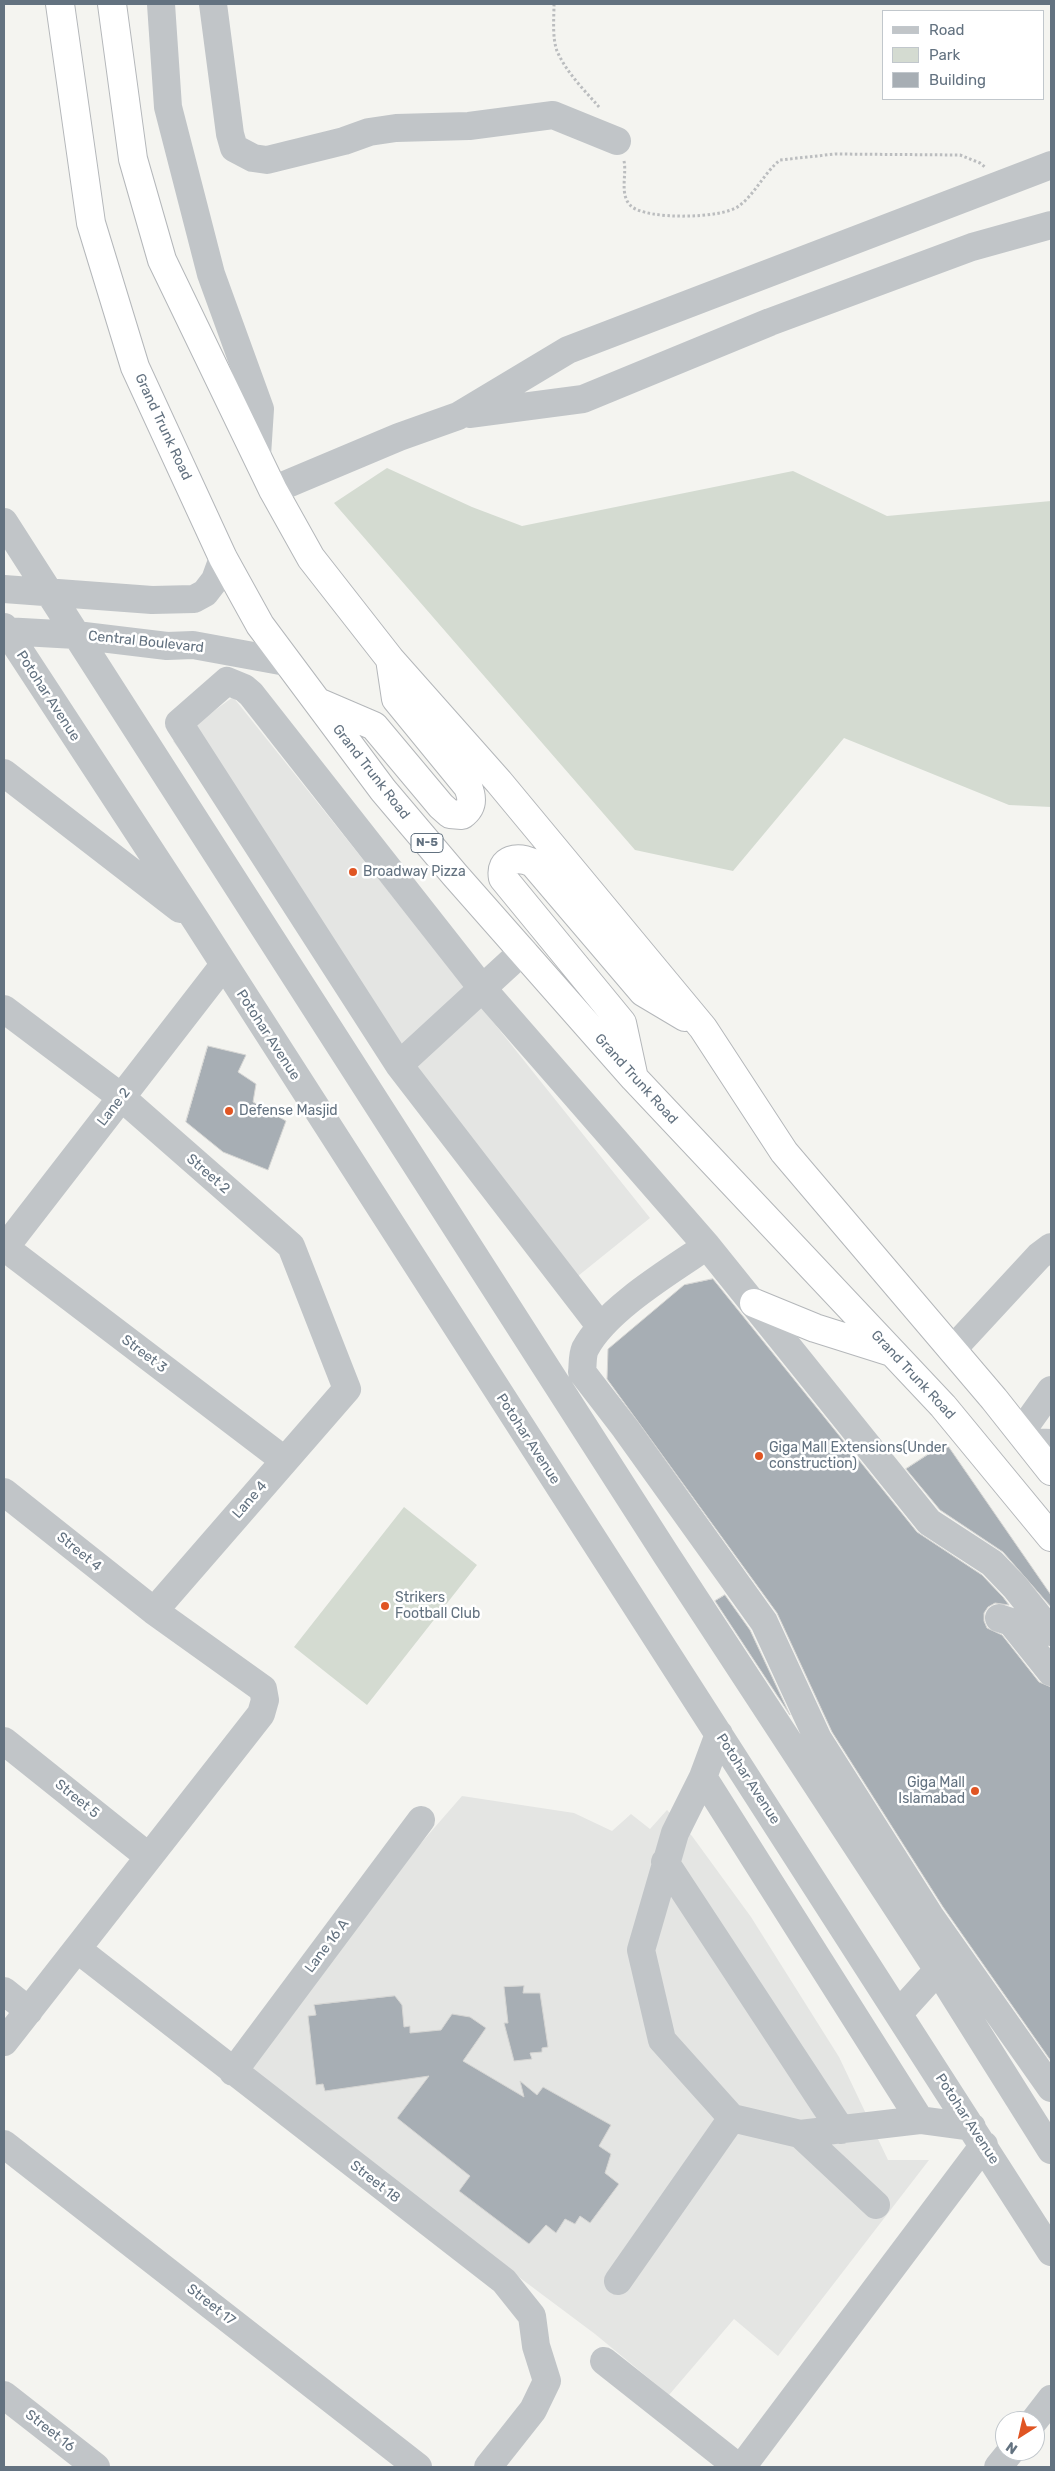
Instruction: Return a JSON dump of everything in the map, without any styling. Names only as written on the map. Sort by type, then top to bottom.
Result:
[{"type":"highway","name":"Grand Trunk Road","points":[[60,4],[91,223],[135,367],[223,558],[260,625],[383,790],[455,875],[634,1078],[943,1406],[1051,1537]]},
{"type":"highway","points":[[112,4],[133,159],[162,260],[273,490],[311,558],[390,659],[499,782],[703,1028],[784,1152],[952,1350],[1033,1439],[1051,1471]]},
{"type":"highway","points":[[316,701],[374,726],[440,806],[450,814],[462,815],[469,809],[472,798],[468,787],[396,700],[390,659]]},
{"type":"highway","points":[[634,1078],[622,1023],[503,878],[502,871],[505,864],[513,858],[525,859],[533,863],[643,992],[703,1028]]},
{"type":"highway","points":[[754,1302],[815,1328],[892,1353]]},
{"type":"street","points":[[161,4],[168,107],[210,274],[260,409],[257,455]]},
{"type":"street","points":[[213,4],[230,134],[234,148],[253,158],[267,160],[344,141],[369,132],[396,128],[469,126],[553,115],[617,141]]},
{"type":"street","points":[[273,490],[399,437],[458,416],[568,350],[1051,165]]},
{"type":"street","points":[[458,416],[583,399],[770,322],[972,246],[1051,225]]},
{"type":"street","points":[[4,522],[667,1556],[938,1970],[1051,2150]]},
{"type":"street","points":[[4,589],[50,594],[152,600],[194,599],[204,593],[215,580],[223,558]]},
{"type":"street","name":"Central Boulevard","points":[[8,639],[76,635],[167,646],[193,645],[286,662]]},
{"type":"street","name":"Potohar Avenue","points":[[8,639],[197,922],[1051,2252]]},
{"type":"street","points":[[600,1326],[399,1065],[179,723],[227,682],[244,688],[251,694],[482,988],[754,1302],[929,1522],[992,1562],[1051,1632]]},
{"type":"street","points":[[4,773],[197,922]]},
{"type":"street","points":[[399,1065],[523,951]]},
{"type":"street","name":"Lane 2","points":[[4,1248],[224,966]]},
{"type":"street","name":"Street 2","points":[[4,1009],[122,1097],[291,1246],[347,1389]]},
{"type":"street","points":[[707,1246],[658,1278],[600,1326],[584,1351],[582,1372],[625,1428],[764,1622],[818,1739],[930,1916],[1051,2088]]},
{"type":"street","points":[[952,1350],[1039,1256],[1051,1247]]},
{"type":"street","name":"Street 3","points":[[4,1248],[284,1460]]},
{"type":"street","name":"Lane 4","points":[[154,1612],[347,1389]]},
{"type":"street","points":[[1033,1439],[1051,1390]]},
{"type":"street","name":"Street 4","points":[[4,1492],[154,1612],[263,1689],[265,1700],[261,1714],[4,2042]]},
{"type":"street","points":[[999,1618],[1011,1622],[1051,1672]]},
{"type":"street","points":[[719,1734],[703,1777],[675,1833],[665,1862],[641,1950],[662,2040],[732,2118],[800,2134],[920,2120],[978,2136],[742,2467]]},
{"type":"street","name":"Street 5","points":[[4,1741],[149,1857]]},
{"type":"street","points":[[703,1777],[920,2120]]},
{"type":"street","name":"Lane 16 A","points":[[234,2072],[421,1820]]},
{"type":"street","points":[[665,1862],[841,2130]]},
{"type":"street","name":"Street 18","points":[[77,1949],[504,2281],[532,2316],[536,2346],[547,2381],[533,2410],[488,2467]]},
{"type":"street","points":[[899,2013],[938,1970]]},
{"type":"street","points":[[4,1991],[29,2011]]},
{"type":"street","points":[[618,2281],[732,2118]]},
{"type":"street","points":[[800,2134],[876,2206]]},
{"type":"street","name":"Street 17","points":[[4,2144],[418,2467]]},
{"type":"street","points":[[604,2361],[738,2467]]},
{"type":"street","name":"Street 16","points":[[4,2395],[96,2467]]},
{"type":"street","points":[[1042,2411],[1051,2399]]},
{"type":"path","points":[[554,4],[553,23],[557,51],[575,79],[611,121],[625,164],[626,200],[631,206],[640,211],[660,214],[708,216],[731,210],[739,207],[780,160],[803,156],[835,154],[960,155],[980,162],[1002,184]]},
{"type":"shaded area","points":[[233,697],[650,1218],[578,1276],[480,1165],[173,741]]},
{"type":"shaded area","points":[[462,1796],[574,1813],[612,1831],[631,1814],[650,1829],[667,1810],[692,1836],[751,1917],[839,2057],[888,2160],[929,2160],[778,2356],[734,2319],[669,2395],[595,2334],[246,2073],[395,1873]]},
{"type":"green space","points":[[387,468],[472,507],[522,526],[793,471],[887,516],[1051,501],[1051,807],[1009,805],[844,738],[733,871],[635,850],[334,503]]},
{"type":"green space","name":"Strikers Football Club","points":[[404,1507],[477,1565],[367,1705],[294,1647]]},
{"type":"building","name":"Defense Masjid","points":[[208,1046],[246,1055],[238,1072],[256,1084],[253,1102],[286,1121],[268,1170],[223,1152],[186,1122]]},
{"type":"building","points":[[713,1279],[917,1532],[982,1575],[1003,1597],[1009,1605],[995,1603],[988,1607],[984,1613],[984,1621],[987,1628],[1002,1635],[1039,1682],[1051,1687],[1051,2061],[943,1907],[832,1732],[777,1613],[607,1379],[608,1349],[684,1285]]},
{"type":"building","points":[[946,1443],[1051,1595],[1051,1607],[1003,1552],[940,1510],[906,1469]]},
{"type":"building","points":[[725,1595],[750,1630],[790,1715],[715,1601]]},
{"type":"building","points":[[524,1986],[523,1993],[540,1993],[548,2047],[542,2048],[542,2052],[530,2053],[532,2059],[514,2061],[504,2023],[508,2023],[504,1987]]},
{"type":"building","points":[[395,1996],[402,2005],[404,2027],[410,2026],[410,2033],[441,2030],[452,2014],[470,2017],[486,2028],[463,2061],[524,2097],[520,2081],[537,2095],[543,2087],[611,2125],[599,2146],[611,2154],[605,2173],[619,2184],[590,2223],[580,2216],[575,2224],[565,2219],[556,2233],[546,2225],[529,2244],[459,2191],[470,2176],[397,2118],[429,2076],[325,2091],[323,2084],[316,2085],[308,2016],[316,2015],[314,2005]]},
{"type":"place","name":"Broadway Pizza","points":[[353,872]]},
{"type":"place","name":"Defense Masjid","points":[[229,1111]]},
{"type":"place","name":"Giga Mall Extensions(Under construction)","points":[[759,1456]]},
{"type":"place","name":"Strikers Football Club","points":[[385,1606]]},
{"type":"place","name":"Giga Mall Islamabad","points":[[975,1791]]}]
